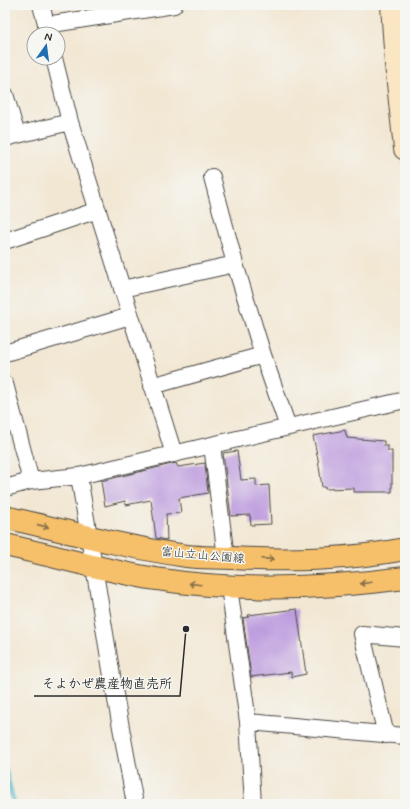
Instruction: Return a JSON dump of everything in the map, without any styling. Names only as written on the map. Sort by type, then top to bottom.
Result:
[{"type":"main road","points":[[392,5],[396,64],[405,149]]},
{"type":"main road","name":"富山立山公園線","points":[[5,517],[88,537],[167,553],[226,558],[267,560],[325,559],[379,554],[405,549]]},
{"type":"main road","points":[[5,544],[156,579],[230,587],[312,587],[405,578]]},
{"type":"street","points":[[41,5],[47,26]]},
{"type":"street","points":[[66,26],[174,5]]},
{"type":"street","points":[[56,66],[70,122],[174,454]]},
{"type":"street","points":[[5,94],[11,137],[70,122]]},
{"type":"street","points":[[212,177],[235,264],[263,356],[288,427]]},
{"type":"street","points":[[5,241],[98,210]]},
{"type":"street","points":[[122,289],[235,264]]},
{"type":"street","points":[[5,353],[130,316]]},
{"type":"street","points":[[152,386],[263,356]]},
{"type":"street","points":[[5,384],[31,481]]},
{"type":"street","points":[[5,488],[31,481],[79,476],[405,400]]},
{"type":"street","points":[[212,445],[226,558]]},
{"type":"street","points":[[79,476],[88,537],[135,804]]},
{"type":"street","points":[[230,587],[248,722],[254,804]]},
{"type":"street","points":[[386,735],[362,634],[405,638]]},
{"type":"street","points":[[248,722],[405,736]]},
{"type":"building","points":[[345,430],[347,438],[384,441],[384,446],[388,446],[388,451],[392,451],[392,492],[354,492],[354,488],[325,489],[325,487],[322,487],[313,436]]},
{"type":"building","points":[[237,451],[241,480],[256,479],[256,486],[269,485],[271,524],[251,525],[250,515],[231,516],[223,453]]},
{"type":"building","points":[[176,463],[178,467],[205,463],[208,493],[179,498],[181,513],[166,514],[167,540],[156,538],[151,500],[126,505],[125,501],[105,506],[101,481]]},
{"type":"building","points":[[297,609],[306,674],[292,677],[291,672],[251,677],[243,618],[249,617],[248,615]]},
{"type":"waterway","points":[[5,769],[14,804]]},
{"type":"place","name":"そよかぜ農産物直売所","points":[[186,629]]}]
